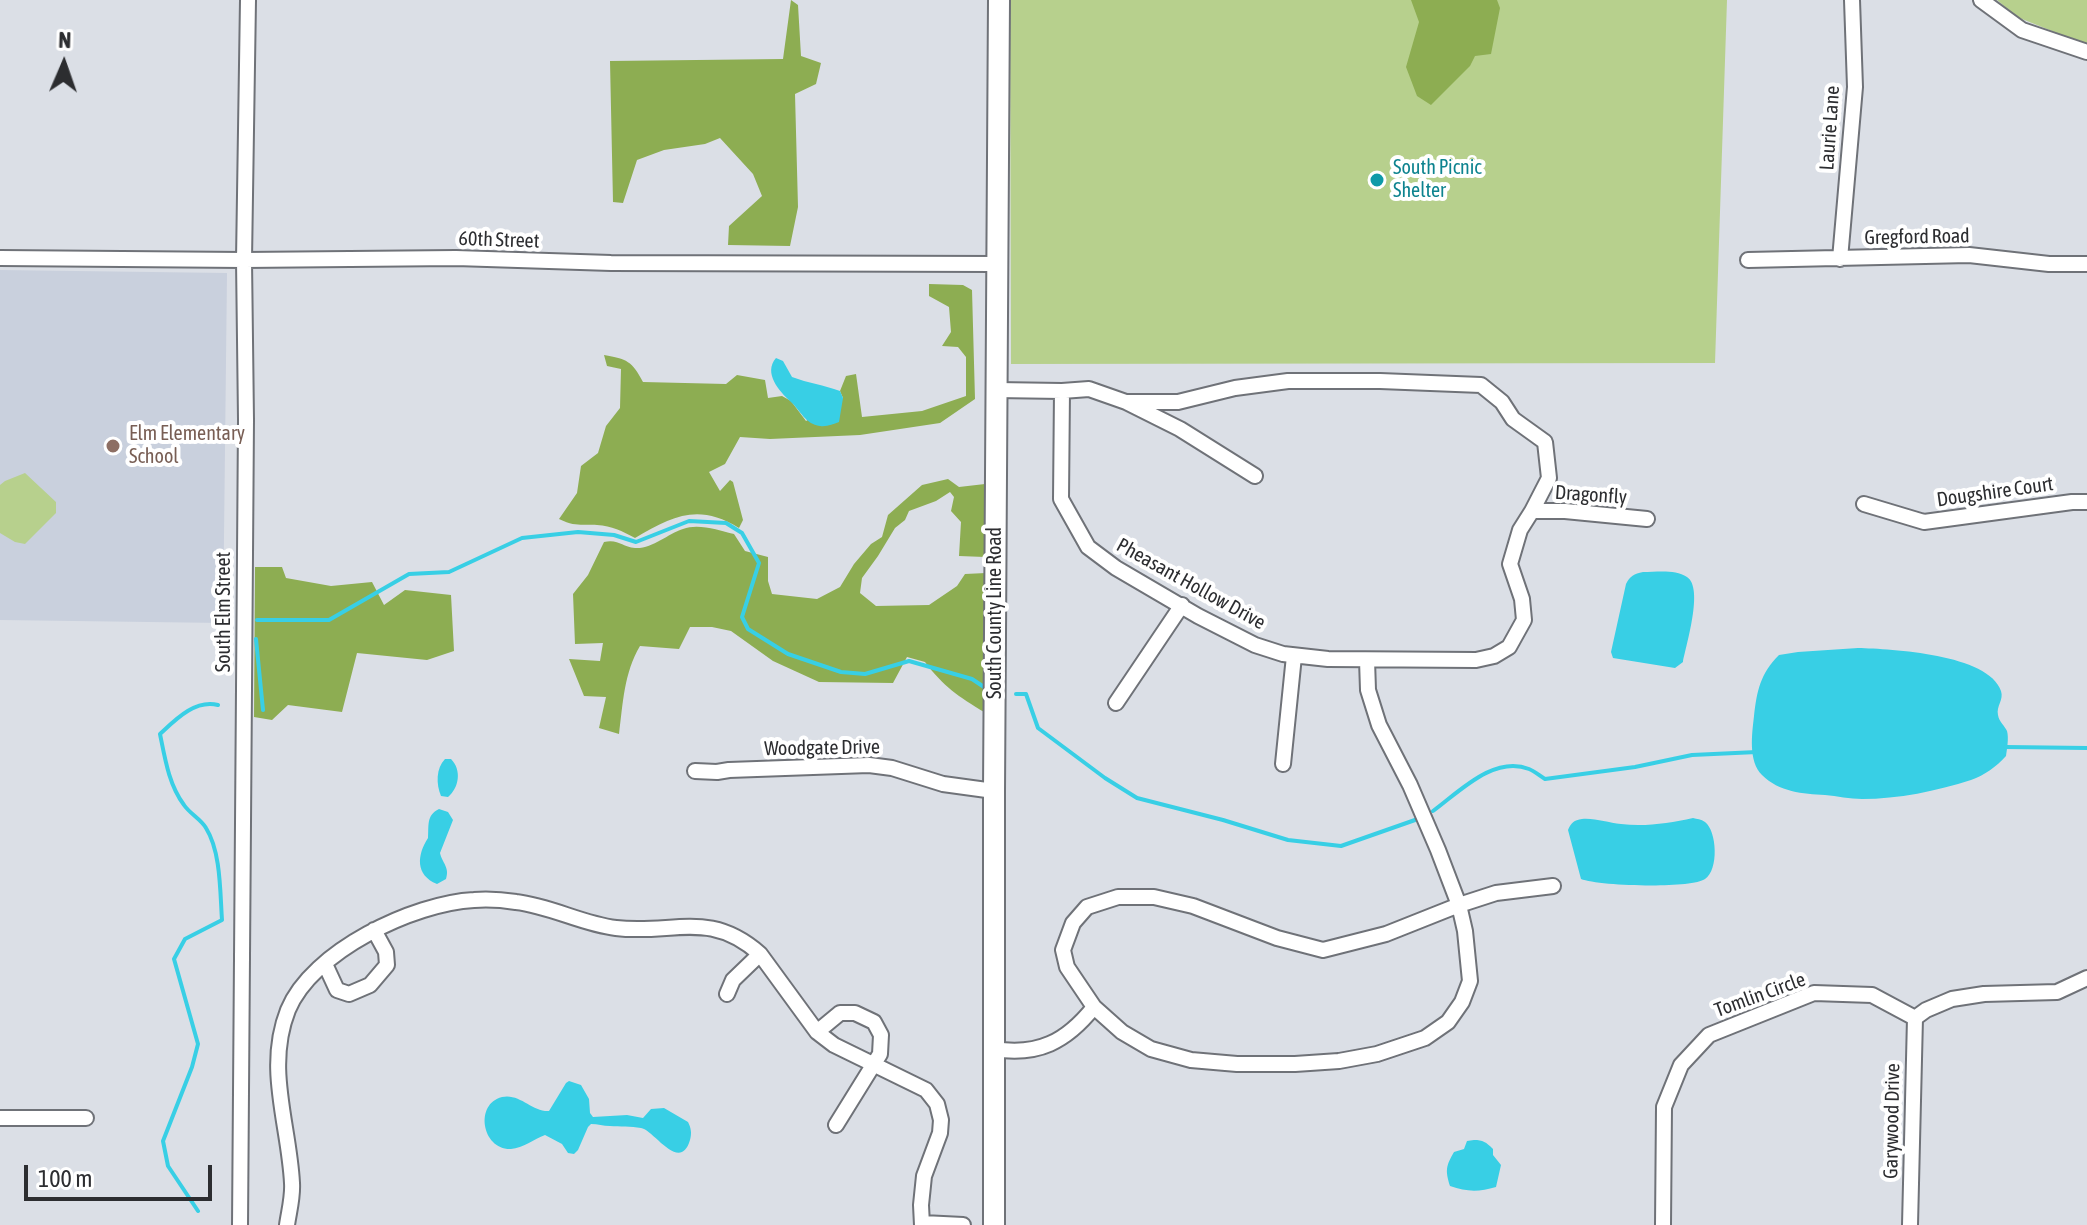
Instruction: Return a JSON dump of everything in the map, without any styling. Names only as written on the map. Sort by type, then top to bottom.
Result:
[{"type":"main road","name":"South County Line Road","points":[[994,1225],[999,0]]},
{"type":"street","name":"South Elm Street","points":[[240,1225],[248,0]]},
{"type":"street","name":"Laurie Lane","points":[[1840,259],[1855,87],[1852,0]]},
{"type":"street","points":[[1981,0],[2022,30],[2087,52]]},
{"type":"street","name":"Gregford Road","points":[[1748,260],[1969,255],[2049,264],[2087,264]]},
{"type":"street","name":"60th Street","points":[[0,258],[456,258],[611,263],[997,264]]},
{"type":"street","name":"Pheasant Hollow Drive","points":[[1062,391],[1061,499],[1075,526],[1088,547],[1116,568],[1198,616],[1255,645],[1294,656],[1476,660],[1494,656],[1509,647],[1524,620],[1522,599],[1510,564],[1520,530],[1549,478],[1545,442],[1513,419],[1502,402],[1481,385],[1288,381],[1235,388],[1178,402]]},
{"type":"street","points":[[996,390],[1089,389],[1126,402],[1180,429],[1255,476]]},
{"type":"street","points":[[1126,402],[1178,402],[1180,429]]},
{"type":"street","name":"Dougshire Court","points":[[1864,504],[1924,522],[2087,502]]},
{"type":"street","name":"Dragonfly","points":[[1532,511],[1647,519]]},
{"type":"street","points":[[1116,703],[1182,605]]},
{"type":"street","points":[[1283,764],[1294,656]]},
{"type":"street","points":[[1367,660],[1368,690],[1379,725],[1410,785],[1438,850],[1459,905],[1465,931],[1470,981],[1462,1002],[1448,1022],[1425,1038],[1377,1054],[1339,1061],[1237,1064],[1191,1060],[1151,1049],[1122,1032],[1094,1007],[1067,967],[1063,950],[1073,923],[1087,907],[1118,897],[1154,897],[1193,906],[1277,938],[1323,950],[1386,934],[1459,905],[1496,893],[1553,886]]},
{"type":"street","name":"Woodgate Drive","points":[[695,771],[869,765],[892,768],[943,784],[994,791]]},
{"type":"street","points":[[287,1225],[292,1184],[277,1052],[289,1008],[306,980],[374,930],[417,912],[474,900],[516,902],[616,928],[707,927],[739,939],[760,954],[817,1032],[834,1045],[926,1090],[937,1104],[940,1133],[924,1176],[923,1224],[963,1225]]},
{"type":"street","points":[[325,964],[337,990],[349,994],[370,985],[387,965],[386,952],[374,930]]},
{"type":"street","points":[[727,994],[733,980],[760,954]]},
{"type":"street","points":[[1920,1014],[1952,999],[1984,994],[2057,992],[2087,978]]},
{"type":"street","name":"Tomlin Circle","points":[[1663,1225],[1664,1107],[1681,1065],[1709,1035],[1814,993],[1872,995],[1920,1014]]},
{"type":"street","points":[[994,1049],[1023,1052],[1047,1046],[1074,1028],[1094,1007]]},
{"type":"street","points":[[817,1032],[840,1013],[855,1013],[874,1022],[881,1035],[880,1054],[836,1125]]},
{"type":"street","name":"Garywood Drive","points":[[1910,1225],[1920,1014]]},
{"type":"street","points":[[0,1118],[86,1118]]},
{"type":"shaded area","name":"Elm Elementary School","points":[[0,270],[227,273],[223,623],[0,620]]},
{"type":"green space","points":[[791,0],[798,5],[801,56],[821,63],[816,84],[795,94],[798,207],[790,246],[728,245],[729,226],[762,196],[753,174],[720,138],[705,144],[664,150],[637,160],[623,203],[613,202],[610,61],[783,59]]},
{"type":"green space","points":[[1010,0],[1727,0],[1715,363],[1011,364]]},
{"type":"green space","points":[[1411,0],[1497,0],[1500,8],[1491,54],[1475,56],[1470,66],[1431,105],[1417,96],[1406,67],[1419,22]]},
{"type":"green space","points":[[1997,0],[2087,0],[2087,45],[2017,17]]},
{"type":"green space","points":[[929,284],[963,285],[972,290],[975,399],[940,423],[860,435],[770,439],[740,437],[725,464],[709,472],[720,491],[730,480],[733,482],[743,520],[739,528],[711,516],[686,515],[635,538],[607,526],[574,524],[559,519],[577,493],[581,466],[598,453],[606,426],[620,408],[621,369],[607,366],[604,355],[628,362],[643,382],[726,384],[737,375],[765,380],[768,398],[782,396],[791,401],[806,421],[843,398],[840,391],[846,376],[856,374],[862,417],[922,411],[966,396],[966,357],[958,347],[942,346],[951,332],[949,307],[929,296]]},
{"type":"green space","points":[[25,473],[56,502],[56,513],[25,544],[0,533],[0,485]]},
{"type":"green space","points":[[948,479],[959,487],[985,484],[985,557],[959,556],[961,522],[951,511],[954,497],[950,492],[909,511],[862,578],[860,593],[876,606],[929,605],[957,586],[965,574],[986,573],[984,712],[952,690],[925,662],[907,657],[893,683],[819,682],[773,661],[731,631],[690,627],[679,649],[640,646],[627,678],[619,734],[599,728],[606,697],[584,696],[569,659],[600,661],[603,643],[575,644],[573,594],[588,575],[604,542],[642,548],[689,527],[734,534],[745,551],[768,557],[768,581],[772,594],[817,599],[840,587],[854,564],[871,544],[882,537],[888,515],[922,485]]},
{"type":"green space","points":[[255,567],[282,567],[286,578],[331,586],[372,582],[384,605],[405,590],[451,595],[454,651],[427,660],[357,653],[342,712],[288,705],[272,720],[254,717]]},
{"type":"water","points":[[776,358],[783,361],[792,377],[840,391],[843,398],[839,422],[820,426],[804,417],[774,382],[771,370]]},
{"type":"water","points":[[1643,572],[1677,573],[1692,583],[1694,604],[1690,631],[1683,662],[1675,668],[1613,658],[1611,652],[1626,584],[1633,576]]},
{"type":"water","points":[[1858,648],[1915,652],[1959,661],[1993,679],[2002,694],[1998,712],[2008,734],[2006,756],[1990,770],[1971,780],[1889,798],[1857,799],[1800,793],[1769,781],[1758,769],[1752,747],[1756,699],[1768,669],[1779,655]]},
{"type":"water","points":[[445,759],[451,759],[458,773],[455,789],[448,797],[441,796],[438,781],[438,771]]},
{"type":"water","points":[[439,809],[448,812],[453,820],[440,853],[446,868],[446,879],[437,884],[425,875],[420,858],[428,838],[430,818]]},
{"type":"water","points":[[1693,818],[1705,822],[1714,842],[1713,868],[1705,879],[1682,884],[1644,885],[1581,879],[1568,830],[1575,821],[1587,819],[1639,825]]},
{"type":"water","points":[[569,1081],[581,1085],[589,1099],[593,1117],[627,1115],[643,1118],[651,1109],[664,1108],[688,1122],[691,1135],[686,1149],[680,1153],[673,1151],[641,1128],[594,1124],[588,1127],[574,1154],[568,1153],[562,1144],[545,1135],[511,1149],[493,1142],[485,1126],[485,1117],[493,1101],[508,1096],[549,1111]]},
{"type":"water","points":[[1474,1140],[1491,1147],[1501,1165],[1496,1187],[1473,1191],[1450,1186],[1447,1168],[1451,1157],[1454,1152],[1464,1149],[1467,1141]]},
{"type":"waterway","points":[[257,620],[329,620],[409,574],[449,572],[522,538],[578,532],[614,535],[636,542],[689,521],[726,523],[742,533],[759,563],[742,617],[748,629],[788,654],[841,672],[865,674],[909,661],[972,679],[984,687]]},
{"type":"waterway","points":[[256,639],[263,710]]},
{"type":"waterway","points":[[1016,694],[1026,694],[1038,728],[1137,798],[1288,840],[1341,846],[1415,820]]},
{"type":"waterway","points":[[198,1211],[168,1166],[163,1141],[198,1044],[174,959],[185,939],[222,920],[220,885],[211,838],[175,789],[160,734],[193,708],[218,705]]},
{"type":"waterway","points":[[2005,747],[2087,748]]},
{"type":"waterway","points":[[1433,811],[1478,778],[1503,767],[1529,769],[1545,779],[1635,767],[1692,755],[1757,752]]},
{"type":"place","name":"South Picnic Shelter","points":[[1377,180]]},
{"type":"place","name":"Elm Elementary School","points":[[113,446]]}]
